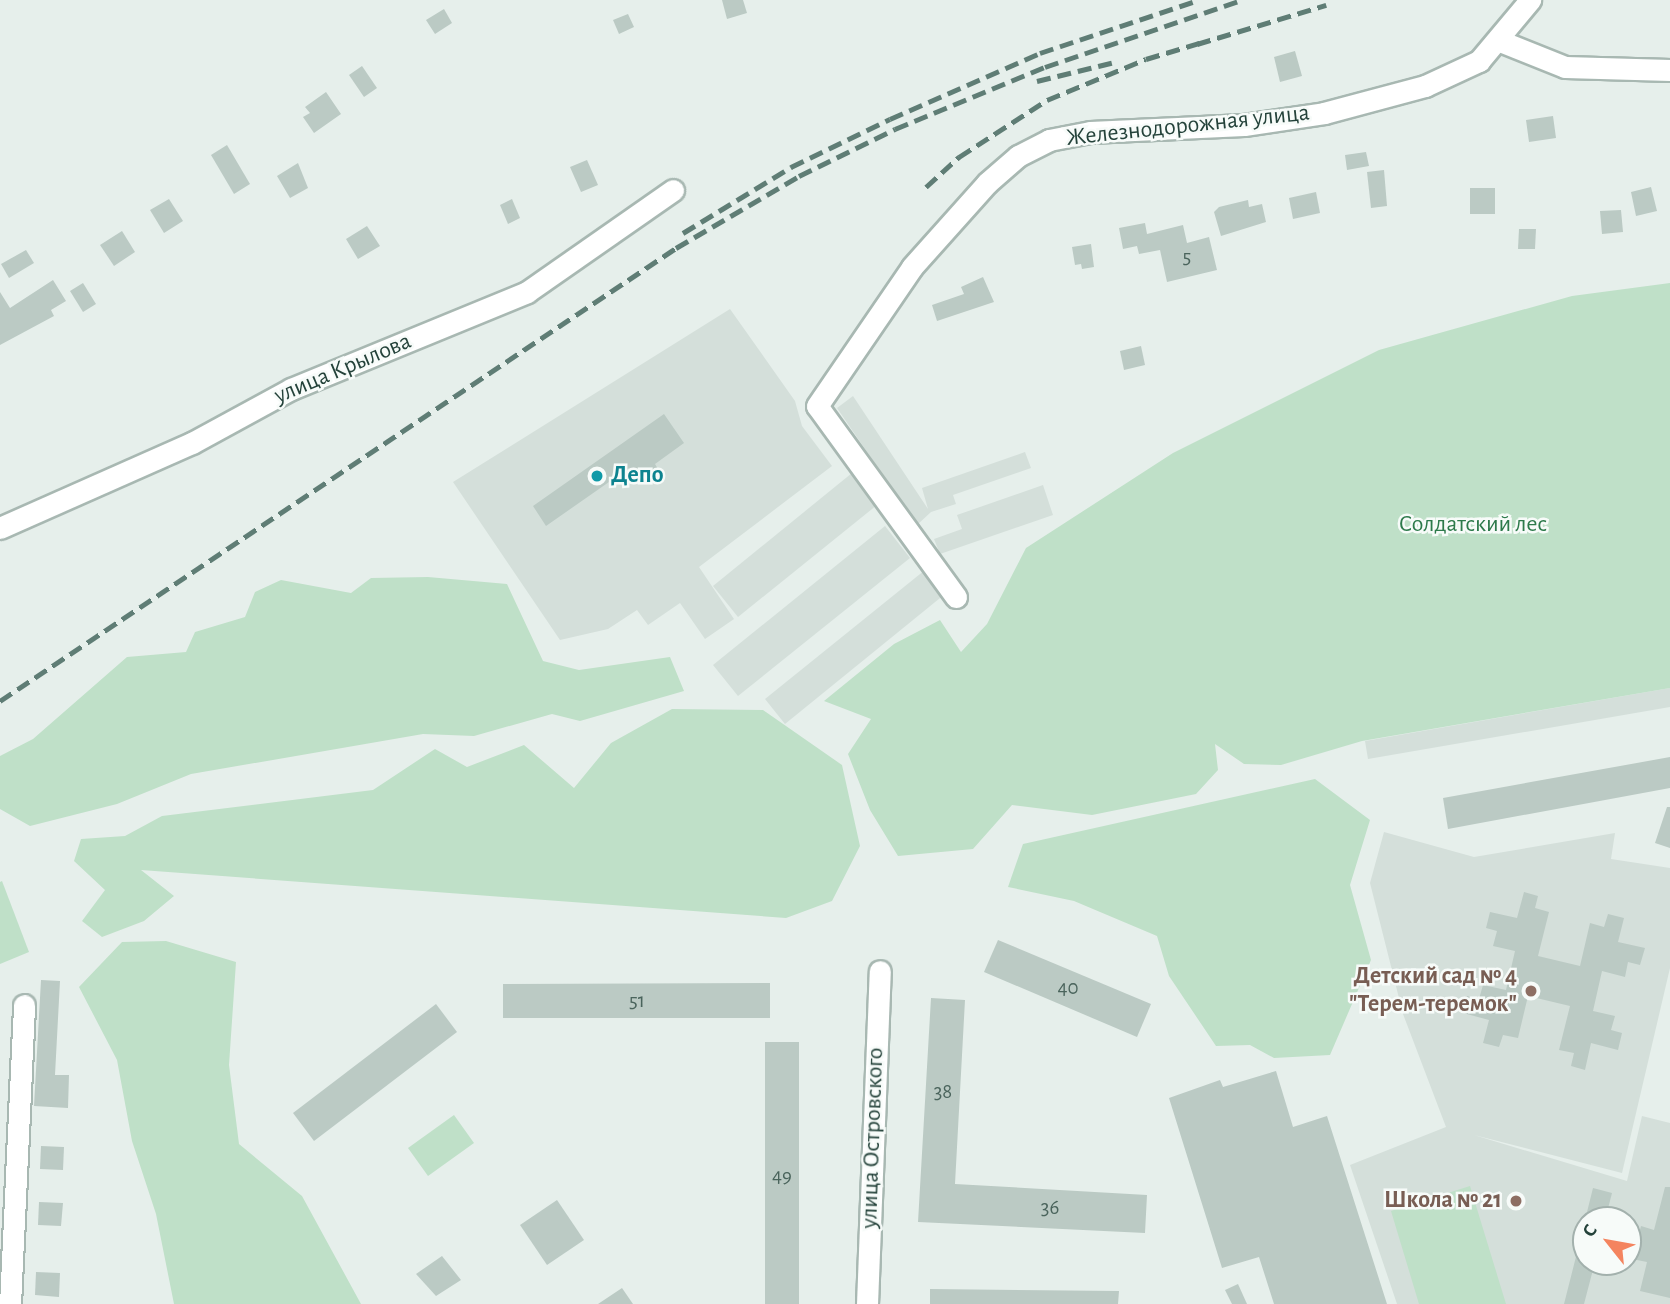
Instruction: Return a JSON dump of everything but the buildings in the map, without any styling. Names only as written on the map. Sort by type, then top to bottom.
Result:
[{"type":"street","name":"Железнодорожная улица","points":[[956,597],[817,406],[912,267],[978,192],[1018,156],[1049,140],[1090,132],[1244,125],[1324,113],[1455,75],[1500,41],[1530,0]]},
{"type":"street","points":[[1500,41],[1565,66],[1670,70]]},
{"type":"street","name":"улица Крылова","points":[[0,528],[192,443],[291,389],[527,292],[673,190]]},
{"type":"street","name":"улица Островского","points":[[867,1304],[880,971]]},
{"type":"street","points":[[10,1304],[24,1005]]},
{"type":"shaded area","points":[[730,309],[795,401],[802,426],[832,466],[699,567],[734,619],[705,639],[680,603],[648,625],[637,610],[608,629],[560,640],[453,482]]},
{"type":"shaded area","points":[[853,396],[928,509],[922,488],[1025,452],[1031,468],[953,495],[956,504],[931,512],[917,525],[837,408]]},
{"type":"shaded area","points":[[852,473],[877,505],[738,617],[713,586]]},
{"type":"shaded area","points":[[1043,485],[1053,515],[940,554],[934,539],[962,529],[957,515]]},
{"type":"shaded area","points":[[885,526],[910,558],[738,696],[713,665]]},
{"type":"shaded area","points":[[925,570],[945,594],[785,724],[765,699]]},
{"type":"shaded area","points":[[1670,688],[1670,707],[1368,759],[1365,741]]},
{"type":"shaded area","name":"Детский сад № 4 \"Терем-теремок\"","points":[[1384,832],[1474,857],[1615,833],[1611,859],[1670,868],[1670,968],[1622,1173],[1474,1135],[1627,1181],[1642,1116],[1670,1123],[1670,1304],[1397,1304],[1350,1165],[1446,1127],[1403,1014],[1370,883]]},
{"type":"green space","name":"Солдатский лес","points":[[1670,283],[1670,688],[1362,741],[1281,765],[1244,764],[1215,744],[1218,770],[1196,794],[1092,815],[1012,805],[973,849],[898,856],[870,810],[848,754],[871,719],[824,701],[894,644],[940,620],[961,652],[987,624],[1026,548],[1173,453],[1379,350],[1572,296]]},
{"type":"green space","points":[[428,577],[507,584],[543,661],[579,670],[670,657],[684,691],[580,721],[552,714],[474,736],[423,734],[191,774],[117,804],[30,826],[0,809],[0,756],[33,739],[127,657],[186,652],[195,632],[245,617],[255,592],[281,580],[351,593],[371,578]]},
{"type":"green space","points":[[672,709],[763,710],[842,765],[860,846],[832,901],[786,918],[141,870],[174,896],[144,921],[102,937],[82,921],[105,890],[74,861],[81,839],[125,836],[162,816],[373,790],[435,749],[467,767],[524,745],[574,788],[611,743]]},
{"type":"green space","points":[[1315,779],[1370,820],[1350,885],[1371,960],[1330,1055],[1274,1058],[1250,1045],[1216,1046],[1169,976],[1157,936],[1074,901],[1008,887],[1023,844]]},
{"type":"green space","points":[[2,881],[29,952],[0,964],[0,882]]},
{"type":"green space","points":[[166,941],[236,962],[229,1065],[239,1144],[302,1196],[361,1304],[174,1304],[156,1214],[132,1141],[117,1060],[79,987],[122,942]]},
{"type":"green space","points":[[454,1115],[474,1143],[428,1176],[408,1148]]},
{"type":"green space","points":[[1470,1186],[1506,1304],[1419,1304],[1391,1211]]},
{"type":"railway","points":[[683,233],[791,167],[890,119],[1040,53],[1198,0]]},
{"type":"railway","points":[[0,701],[676,248],[799,176],[895,129],[1045,67],[1242,0]]},
{"type":"railway","points":[[1197,44],[1326,5]]},
{"type":"railway","points":[[926,187],[959,157],[1047,100],[1146,59],[1206,41]]},
{"type":"railway","points":[[1037,81],[1115,62]]},
{"type":"place","name":"Депо","points":[[597,476]]},
{"type":"place","name":"Детский сад № 4 \"Терем-теремок\"","points":[[1531,991]]},
{"type":"place","name":"Школа № 21","points":[[1516,1201]]}]
